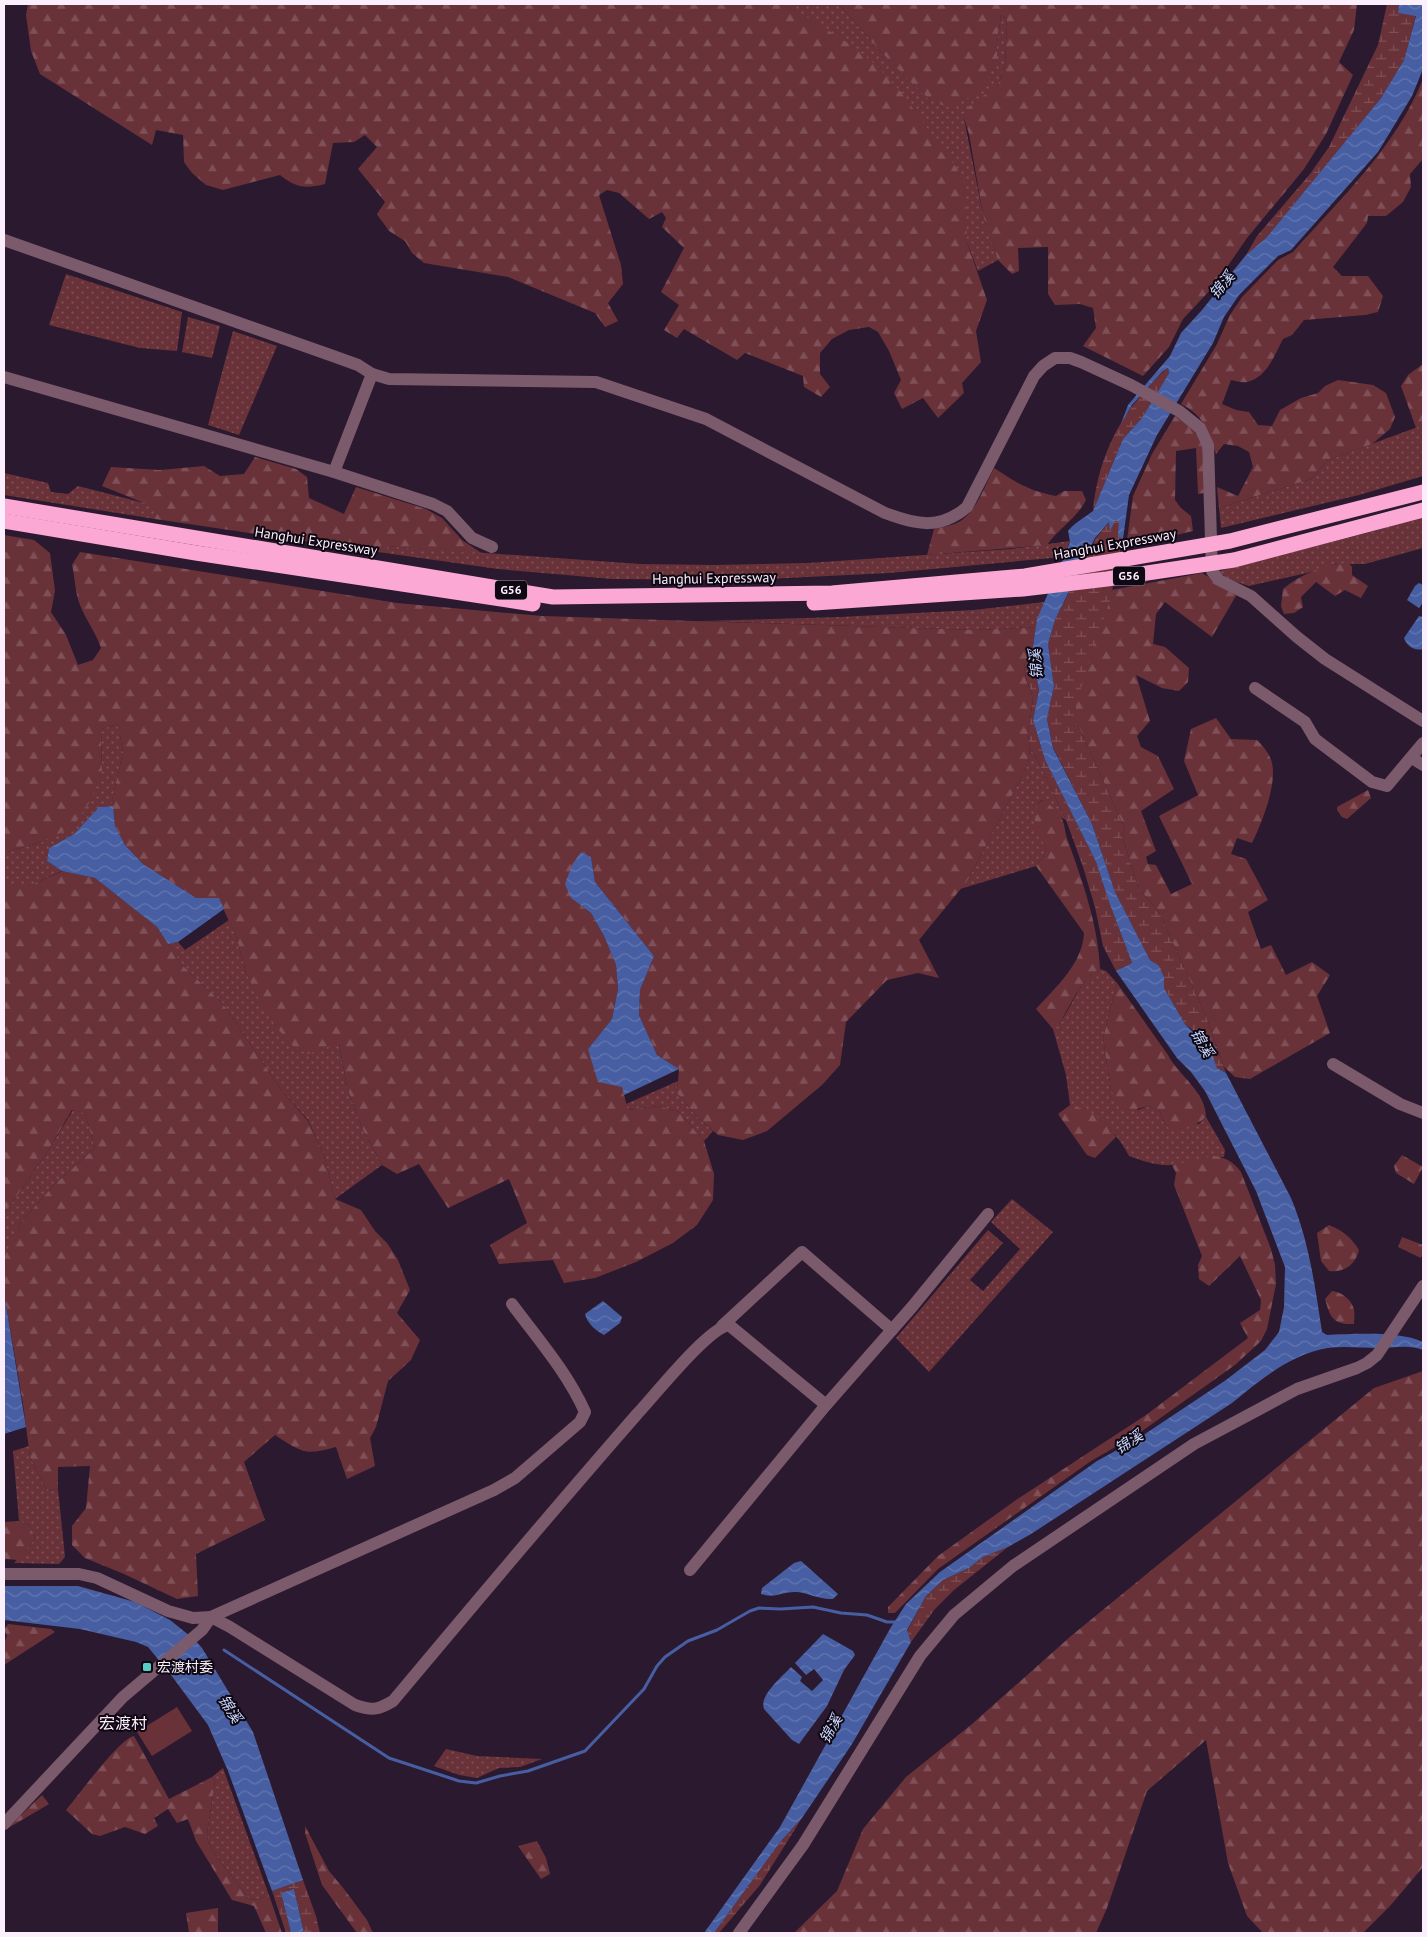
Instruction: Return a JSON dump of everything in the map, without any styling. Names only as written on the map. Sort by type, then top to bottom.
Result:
[{"type":"highway","name":"Hanghui Expressway","points":[[4,521],[196,553],[550,606],[835,603],[1024,582],[1230,541],[1423,492]]},
{"type":"highway","name":"Hanghui Expressway","points":[[4,506],[552,597],[832,592],[1024,582],[1107,580],[1234,560],[1423,510]]},
{"type":"street","points":[[4,240],[358,365],[372,374],[389,379],[596,382],[706,419],[885,513],[902,519],[933,524],[945,522],[957,516],[967,507],[1034,376],[1043,366],[1055,358],[1070,358],[1179,410],[1200,428],[1208,445],[1212,571],[1219,580],[1251,596],[1297,637],[1325,658],[1423,721]]},
{"type":"street","points":[[334,472],[372,374]]},
{"type":"street","points":[[4,377],[334,472],[433,504],[447,511],[472,538],[492,547]]},
{"type":"street","points":[[1255,688],[1305,722],[1315,739],[1372,782],[1386,786],[1423,743]]},
{"type":"street","points":[[1412,758],[1423,765]]},
{"type":"street","points":[[1333,1064],[1400,1104],[1423,1113]]},
{"type":"street","points":[[690,1570],[826,1405],[892,1330],[988,1214]]},
{"type":"street","points":[[211,1617],[230,1626],[356,1706],[367,1710],[381,1709],[393,1701],[553,1510],[692,1352],[802,1252],[892,1330]]},
{"type":"street","points":[[739,1933],[803,1845],[920,1656],[954,1616],[1013,1566],[1194,1444],[1298,1389],[1367,1363],[1376,1355],[1423,1286]]},
{"type":"street","points":[[4,1574],[79,1574],[97,1578],[168,1611],[193,1618],[211,1617],[494,1490],[516,1478],[580,1422],[585,1412],[576,1392],[512,1304]]},
{"type":"street","points":[[722,1326],[729,1324],[826,1405]]},
{"type":"street","points":[[4,1824],[123,1697],[202,1630],[211,1617]]},
{"type":"green space","points":[[28,4],[786,4],[848,43],[875,64],[900,91],[956,167],[965,185],[967,242],[987,300],[976,331],[981,362],[962,383],[964,393],[938,418],[923,398],[902,409],[894,393],[901,380],[889,351],[878,332],[869,327],[849,330],[832,339],[820,353],[820,374],[830,387],[821,397],[804,387],[803,376],[745,353],[737,360],[684,329],[677,338],[664,330],[679,305],[661,292],[684,248],[662,227],[666,218],[662,212],[649,219],[619,193],[607,190],[599,195],[621,265],[623,284],[608,303],[618,321],[605,327],[595,313],[508,277],[424,263],[412,253],[405,241],[389,231],[377,214],[385,202],[358,169],[377,147],[365,135],[354,142],[333,143],[325,184],[312,187],[296,185],[280,175],[223,190],[206,185],[192,173],[184,162],[183,135],[156,130],[152,145],[40,74],[31,51],[26,15]]},
{"type":"green space","points":[[786,4],[839,4],[882,53],[930,100],[997,59],[997,42],[1001,15],[1007,19],[1005,66],[998,85],[964,118],[983,215],[998,260],[978,271],[967,242],[965,217]]},
{"type":"green space","points":[[839,4],[1357,4],[1354,30],[1339,62],[1353,75],[1326,134],[1304,169],[1247,238],[1214,286],[1183,319],[1169,347],[1143,376],[1083,346],[1096,328],[1093,308],[1080,304],[1055,305],[1048,294],[1048,247],[1018,248],[1019,271],[1012,274],[998,260],[983,215],[969,134],[964,118],[967,108],[998,85],[1005,66],[1007,19],[1001,15],[997,42],[997,59],[984,87],[960,103],[947,107],[930,100],[912,83],[882,53]]},
{"type":"green space","points":[[1387,4],[1399,4],[1398,13],[1416,15],[1404,60],[1381,98],[1266,238],[1246,255],[1257,236],[1310,174],[1329,147],[1378,45]]},
{"type":"green space","points":[[1423,79],[1423,159],[1410,174],[1411,187],[1403,202],[1386,216],[1368,216],[1367,223],[1333,267],[1342,276],[1368,276],[1383,296],[1378,312],[1365,315],[1304,320],[1292,335],[1283,339],[1270,365],[1260,376],[1245,382],[1231,380],[1222,404],[1236,410],[1249,412],[1258,425],[1272,426],[1280,410],[1301,398],[1318,393],[1325,386],[1338,380],[1373,385],[1386,393],[1395,417],[1390,429],[1372,444],[1328,460],[1311,479],[1219,508],[1217,487],[1238,496],[1253,467],[1249,452],[1238,446],[1224,444],[1216,454],[1204,424],[1195,413],[1181,404],[1217,344],[1230,315],[1242,297],[1278,260],[1293,252],[1348,192],[1398,127],[1412,104]]},
{"type":"green space","points":[[66,274],[182,312],[177,351],[140,348],[49,325]]},
{"type":"green space","points":[[188,317],[220,326],[212,358],[182,352]]},
{"type":"green space","points":[[233,331],[277,346],[239,435],[208,425]]},
{"type":"green space","points":[[1423,364],[1423,425],[1416,428],[1401,386],[1408,375]]},
{"type":"green space","points":[[1168,368],[1169,373],[1142,418],[1123,439],[1093,511],[1099,477],[1109,446],[1125,416],[1157,378]]},
{"type":"green space","points":[[1175,416],[1194,430],[1202,445],[1204,493],[1198,494],[1196,448],[1176,451],[1175,500],[1191,516],[1193,531],[1126,547],[1133,496],[1152,454]]},
{"type":"green space","points":[[1423,425],[1423,476],[1359,495],[1221,528],[1219,508],[1311,479],[1328,460]]},
{"type":"green space","points":[[255,457],[296,469],[307,477],[309,498],[344,514],[356,487],[426,509],[442,518],[462,540],[483,554],[388,546],[385,553],[155,519],[155,510],[144,503],[102,486],[111,467],[160,470],[204,466],[220,476],[244,474]]},
{"type":"green space","points":[[994,468],[1038,492],[1056,496],[1064,491],[1082,491],[1086,500],[1078,512],[1047,545],[927,555],[934,529],[957,523],[970,513]]},
{"type":"green space","points":[[4,473],[48,483],[51,492],[68,494],[78,486],[144,503],[156,510],[155,519],[4,495]]},
{"type":"green space","points":[[1423,516],[1423,548],[1365,564],[1337,564],[1249,586],[1228,579],[1219,571],[1378,530]]},
{"type":"green space","points":[[1119,520],[1119,536],[1123,539],[1110,600],[1076,703],[1076,721],[1125,829],[1122,836],[1139,889],[1159,912],[1206,1016],[1226,1073],[1217,1068],[1212,1059],[1212,1045],[1185,1024],[1164,988],[1164,977],[1159,967],[1150,960],[1115,892],[1092,824],[1053,747],[1047,719],[1054,686],[1048,644],[1055,620],[1096,538],[1110,521]]},
{"type":"green space","points":[[4,535],[34,540],[50,553],[55,591],[51,612],[66,635],[78,665],[93,660],[101,648],[78,600],[72,565],[80,552],[397,603],[542,616],[975,630],[1036,627],[1032,653],[1024,665],[1026,679],[1033,698],[1028,734],[1030,748],[1028,764],[968,880],[919,940],[939,978],[918,973],[887,980],[846,1022],[840,1065],[822,1085],[767,1131],[743,1140],[718,1135],[697,1117],[677,1093],[679,1069],[657,1055],[639,1015],[640,990],[654,956],[595,882],[591,857],[581,852],[571,898],[591,913],[604,936],[616,965],[618,989],[612,1019],[588,1049],[622,1087],[628,1110],[658,1106],[679,1112],[704,1141],[714,1174],[713,1200],[697,1225],[673,1243],[636,1262],[595,1278],[564,1283],[553,1260],[499,1264],[490,1245],[527,1223],[509,1179],[448,1208],[419,1164],[397,1174],[382,1165],[362,1128],[347,1087],[339,1043],[308,1054],[294,1047],[277,1028],[257,996],[246,973],[237,939],[219,899],[196,898],[143,864],[125,845],[115,826],[112,800],[123,752],[118,724],[101,729],[102,771],[89,803],[74,825],[48,840],[4,853]]},
{"type":"green space","points":[[1070,541],[1063,557],[889,573],[749,580],[612,579],[498,569],[385,553],[387,546],[640,564],[715,565],[808,563],[1011,549]]},
{"type":"green space","points":[[1349,563],[1352,567],[1352,575],[1368,586],[1361,598],[1345,590],[1335,596],[1316,582],[1301,597],[1303,607],[1294,613],[1284,614],[1281,606],[1283,589],[1314,571],[1331,565]]},
{"type":"green space","points":[[1202,573],[1237,594],[1212,637],[1165,602],[1156,614],[1153,644],[1165,647],[1189,668],[1188,682],[1179,691],[1162,688],[1136,675],[1150,721],[1137,736],[1141,747],[1158,756],[1174,789],[1141,811],[1156,851],[1146,857],[1148,864],[1156,865],[1171,894],[1192,884],[1159,816],[1198,795],[1184,761],[1191,729],[1216,718],[1231,739],[1257,740],[1268,753],[1272,763],[1271,793],[1252,843],[1237,838],[1231,854],[1246,859],[1268,900],[1248,912],[1261,949],[1271,945],[1286,975],[1312,962],[1330,975],[1317,996],[1330,1033],[1250,1079],[1235,1077],[1224,1067],[1206,1016],[1159,912],[1139,889],[1122,836],[1125,829],[1076,721],[1075,703],[1112,590]]},
{"type":"green space","points":[[1044,602],[1036,627],[975,630],[702,621],[840,617],[973,610]]},
{"type":"green space","points":[[1032,653],[1039,690],[1033,720],[1045,760],[1096,862],[1132,963],[1116,971],[1103,946],[1095,907],[1066,820],[1030,748],[1028,734],[1033,698],[1024,665]]},
{"type":"green space","points":[[118,724],[123,752],[112,800],[113,806],[99,807],[74,834],[49,848],[47,861],[62,871],[33,884],[4,884],[4,853],[48,840],[102,771],[101,729]]},
{"type":"green space","points":[[1030,748],[1066,820],[1042,800],[1038,804],[1042,839],[1046,849],[1044,856],[1036,866],[960,889],[968,880],[1028,764]]},
{"type":"green space","points":[[1368,790],[1371,798],[1347,819],[1342,817],[1337,807]]},
{"type":"green space","points":[[1043,800],[1056,811],[1063,821],[1093,920],[1100,969],[1085,981],[1054,1030],[1036,1009],[1059,984],[1073,965],[1079,955],[1084,933],[1036,866],[1044,856],[1046,849],[1035,823],[1038,804]]},
{"type":"green space","points":[[63,871],[95,878],[157,927],[182,965],[223,1004],[282,1091],[308,1121],[324,1155],[335,1199],[361,1210],[398,1260],[410,1290],[397,1313],[420,1340],[411,1360],[388,1381],[376,1427],[370,1438],[375,1466],[347,1479],[336,1447],[310,1452],[304,1451],[275,1435],[244,1462],[265,1520],[196,1554],[198,1596],[177,1599],[85,1558],[72,1545],[72,1526],[86,1508],[90,1466],[58,1467],[58,1489],[47,1491],[30,1457],[4,1293],[5,1256],[17,1227],[53,1186],[95,1148],[85,1113],[72,1110],[46,1154],[4,1214],[4,884],[33,884]]},
{"type":"green space","points":[[229,920],[237,939],[246,973],[277,1028],[339,1043],[347,1087],[362,1128],[382,1165],[335,1199],[324,1155],[308,1120],[282,1091],[223,1004],[182,965],[168,944],[178,942],[185,950]]},
{"type":"green space","points":[[1100,969],[1106,971],[1117,983],[1103,1038],[1111,1090],[1138,1110],[1149,1106],[1160,1112],[1165,1125],[1199,1124],[1206,1117],[1225,1150],[1224,1157],[1172,1165],[1155,1164],[1140,1160],[1129,1156],[1105,1124],[1080,1108],[1070,1105],[1066,1075],[1053,1029],[1065,1015],[1085,981]]},
{"type":"green space","points":[[1117,983],[1173,1063],[1202,1100],[1206,1117],[1198,1123],[1185,1128],[1171,1130],[1165,1125],[1160,1112],[1149,1106],[1129,1111],[1118,1104],[1111,1090],[1103,1038]]},
{"type":"green space","points":[[678,1081],[677,1093],[697,1117],[713,1131],[704,1141],[679,1112],[658,1106],[627,1110],[626,1104]]},
{"type":"green space","points":[[1070,1105],[1096,1116],[1108,1126],[1116,1137],[1095,1158],[1087,1155],[1058,1114]]},
{"type":"green space","points":[[73,1110],[85,1113],[95,1148],[53,1186],[17,1227],[4,1277],[4,1214],[46,1154]]},
{"type":"green space","points":[[1402,1155],[1423,1167],[1414,1184],[1396,1173],[1394,1166]]},
{"type":"green space","points":[[1214,1156],[1229,1161],[1241,1172],[1271,1249],[1275,1265],[1276,1284],[1267,1329],[1261,1341],[1235,1365],[1138,1434],[1091,1461],[938,1569],[895,1613],[888,1613],[888,1607],[938,1556],[1016,1500],[1146,1415],[1248,1338],[1240,1323],[1260,1310],[1261,1300],[1240,1256],[1209,1286],[1199,1279],[1198,1265],[1202,1256],[1174,1185],[1176,1173],[1172,1165]]},
{"type":"green space","points":[[1012,1199],[1053,1232],[929,1372],[896,1338],[988,1230],[1003,1243],[970,1280],[983,1291],[1020,1249],[991,1222]]},
{"type":"green space","points":[[1329,1225],[1346,1235],[1359,1250],[1352,1263],[1340,1271],[1329,1271],[1321,1261],[1317,1233]]},
{"type":"green space","points":[[1402,1237],[1423,1245],[1421,1258],[1398,1247]]},
{"type":"green space","points":[[1332,1291],[1343,1295],[1353,1306],[1354,1324],[1341,1323],[1331,1315],[1325,1299]]},
{"type":"green space","points":[[1423,1371],[1423,1867],[1390,1906],[1363,1933],[1263,1933],[1247,1916],[1228,1863],[1206,1740],[1147,1791],[1107,1908],[1096,1933],[794,1933],[837,1891],[863,1829],[906,1777],[972,1724],[1071,1636],[1374,1388]]},
{"type":"green space","points":[[29,1446],[30,1457],[47,1491],[58,1489],[65,1557],[59,1564],[14,1563],[35,1539],[30,1526],[19,1521],[13,1451]]},
{"type":"green space","points":[[19,1521],[30,1526],[35,1539],[18,1560],[4,1559],[4,1522]]},
{"type":"green space","points":[[1008,1547],[954,1590],[935,1609],[911,1642],[907,1631],[926,1596],[943,1580],[969,1568],[983,1557]]},
{"type":"green space","points":[[8,1624],[51,1629],[55,1632],[4,1665],[4,1643],[7,1636],[4,1630]]},
{"type":"green space","points":[[177,1707],[192,1731],[152,1756],[137,1732]]},
{"type":"green space","points":[[134,1736],[169,1799],[212,1777],[215,1781],[207,1834],[209,1846],[248,1898],[256,1900],[269,1895],[282,1933],[266,1933],[254,1906],[232,1900],[196,1841],[188,1819],[177,1823],[168,1809],[154,1818],[158,1826],[145,1834],[125,1827],[100,1836],[92,1834],[66,1810],[109,1757],[127,1739]]},
{"type":"green space","points":[[446,1749],[477,1756],[542,1759],[520,1767],[499,1768],[477,1778],[459,1775],[434,1766]]},
{"type":"green space","points":[[223,1768],[269,1895],[256,1900],[248,1898],[209,1846],[207,1834],[215,1781],[212,1777]]},
{"type":"green space","points":[[42,1795],[49,1804],[5,1830]]},
{"type":"green space","points":[[802,1818],[760,1885],[719,1933],[714,1933],[781,1841]]},
{"type":"green space","points":[[305,1826],[329,1871],[367,1920],[373,1933],[357,1933],[322,1885],[305,1833]]},
{"type":"green space","points":[[537,1841],[546,1858],[550,1874],[541,1879],[518,1846]]},
{"type":"green space","points":[[303,1880],[320,1933],[304,1933],[294,1889],[281,1893],[291,1933],[286,1933],[272,1891]]},
{"type":"green space","points":[[218,1908],[218,1933],[189,1933],[186,1913]]},
{"type":"water","name":"锦溪","points":[[1399,4],[1423,4],[1423,69],[1412,96],[1378,152],[1291,250],[1278,256],[1239,295],[1224,317],[1213,343],[1157,435],[1129,495],[1123,539],[1118,536],[1119,521],[1115,521],[1110,531],[1109,522],[1095,538],[1055,620],[1048,644],[1054,686],[1047,719],[1053,748],[1092,824],[1115,892],[1150,960],[1159,966],[1164,977],[1164,988],[1185,1024],[1193,1032],[1206,1033],[1217,1068],[1226,1073],[1291,1198],[1307,1247],[1322,1332],[1327,1335],[1376,1334],[1402,1336],[1423,1342],[1423,1350],[1407,1347],[1334,1347],[1301,1356],[1277,1369],[1232,1403],[1031,1534],[1008,1547],[983,1557],[969,1568],[943,1580],[926,1596],[907,1630],[911,1642],[852,1744],[802,1818],[781,1841],[714,1933],[704,1933],[780,1827],[891,1627],[906,1604],[940,1572],[1097,1461],[1139,1438],[1226,1380],[1265,1350],[1279,1332],[1284,1307],[1285,1267],[1256,1191],[1205,1091],[1191,1072],[1177,1058],[1116,971],[1132,963],[1096,862],[1045,760],[1033,720],[1039,690],[1032,653],[1037,619],[1070,542],[1068,531],[1093,511],[1123,439],[1142,418],[1169,373],[1168,368],[1162,372],[1132,405],[1121,424],[1128,405],[1170,356],[1181,333],[1246,255],[1266,238],[1381,98],[1404,60],[1416,16],[1398,13]]},
{"type":"water","points":[[1419,583],[1423,585],[1423,602],[1419,608],[1407,600],[1415,586]]},
{"type":"water","points":[[1419,616],[1423,617],[1423,649],[1414,649],[1409,646],[1404,638]]},
{"type":"water","points":[[113,806],[115,826],[125,845],[143,864],[196,898],[219,898],[224,909],[178,942],[168,944],[157,927],[95,878],[62,871],[47,861],[49,848],[74,834],[99,807]]},
{"type":"water","points":[[581,852],[591,857],[595,882],[654,956],[640,990],[639,1015],[657,1055],[679,1069],[624,1095],[622,1087],[598,1082],[588,1049],[612,1019],[618,989],[616,965],[604,936],[591,913],[571,898],[565,884],[572,865]]},
{"type":"water","points":[[4,1293],[26,1427],[4,1434]]},
{"type":"water","points":[[603,1301],[622,1317],[620,1323],[604,1335],[592,1326],[585,1314]]},
{"type":"water","points":[[801,1561],[838,1594],[833,1599],[797,1592],[770,1596],[761,1594],[762,1588],[794,1563]]},
{"type":"water","name":"锦溪","points":[[4,1586],[78,1586],[135,1602],[170,1620],[195,1640],[202,1648],[253,1732],[303,1880],[272,1891],[228,1771],[208,1725],[148,1647],[136,1642],[80,1629],[4,1620]]},
{"type":"water","points":[[823,1634],[853,1651],[855,1655],[844,1670],[827,1706],[799,1744],[792,1740],[764,1709],[763,1704],[772,1686],[791,1667],[802,1677],[800,1681],[812,1691],[823,1680],[814,1669],[806,1675],[795,1663]]},
{"type":"water","points":[[294,1889],[304,1933],[291,1933],[281,1893]]},
{"type":"waterway","points":[[224,1650],[389,1758],[459,1781],[476,1783],[528,1771],[585,1751],[644,1689],[657,1666],[665,1657],[688,1641],[717,1630],[750,1611],[759,1608],[813,1607],[841,1613],[867,1615],[887,1622],[898,1622]]},
{"type":"place","name":"宏渡村委","points":[[147,1667]]},
{"type":"district","name":"宏渡村","points":[[123,1723]]}]
